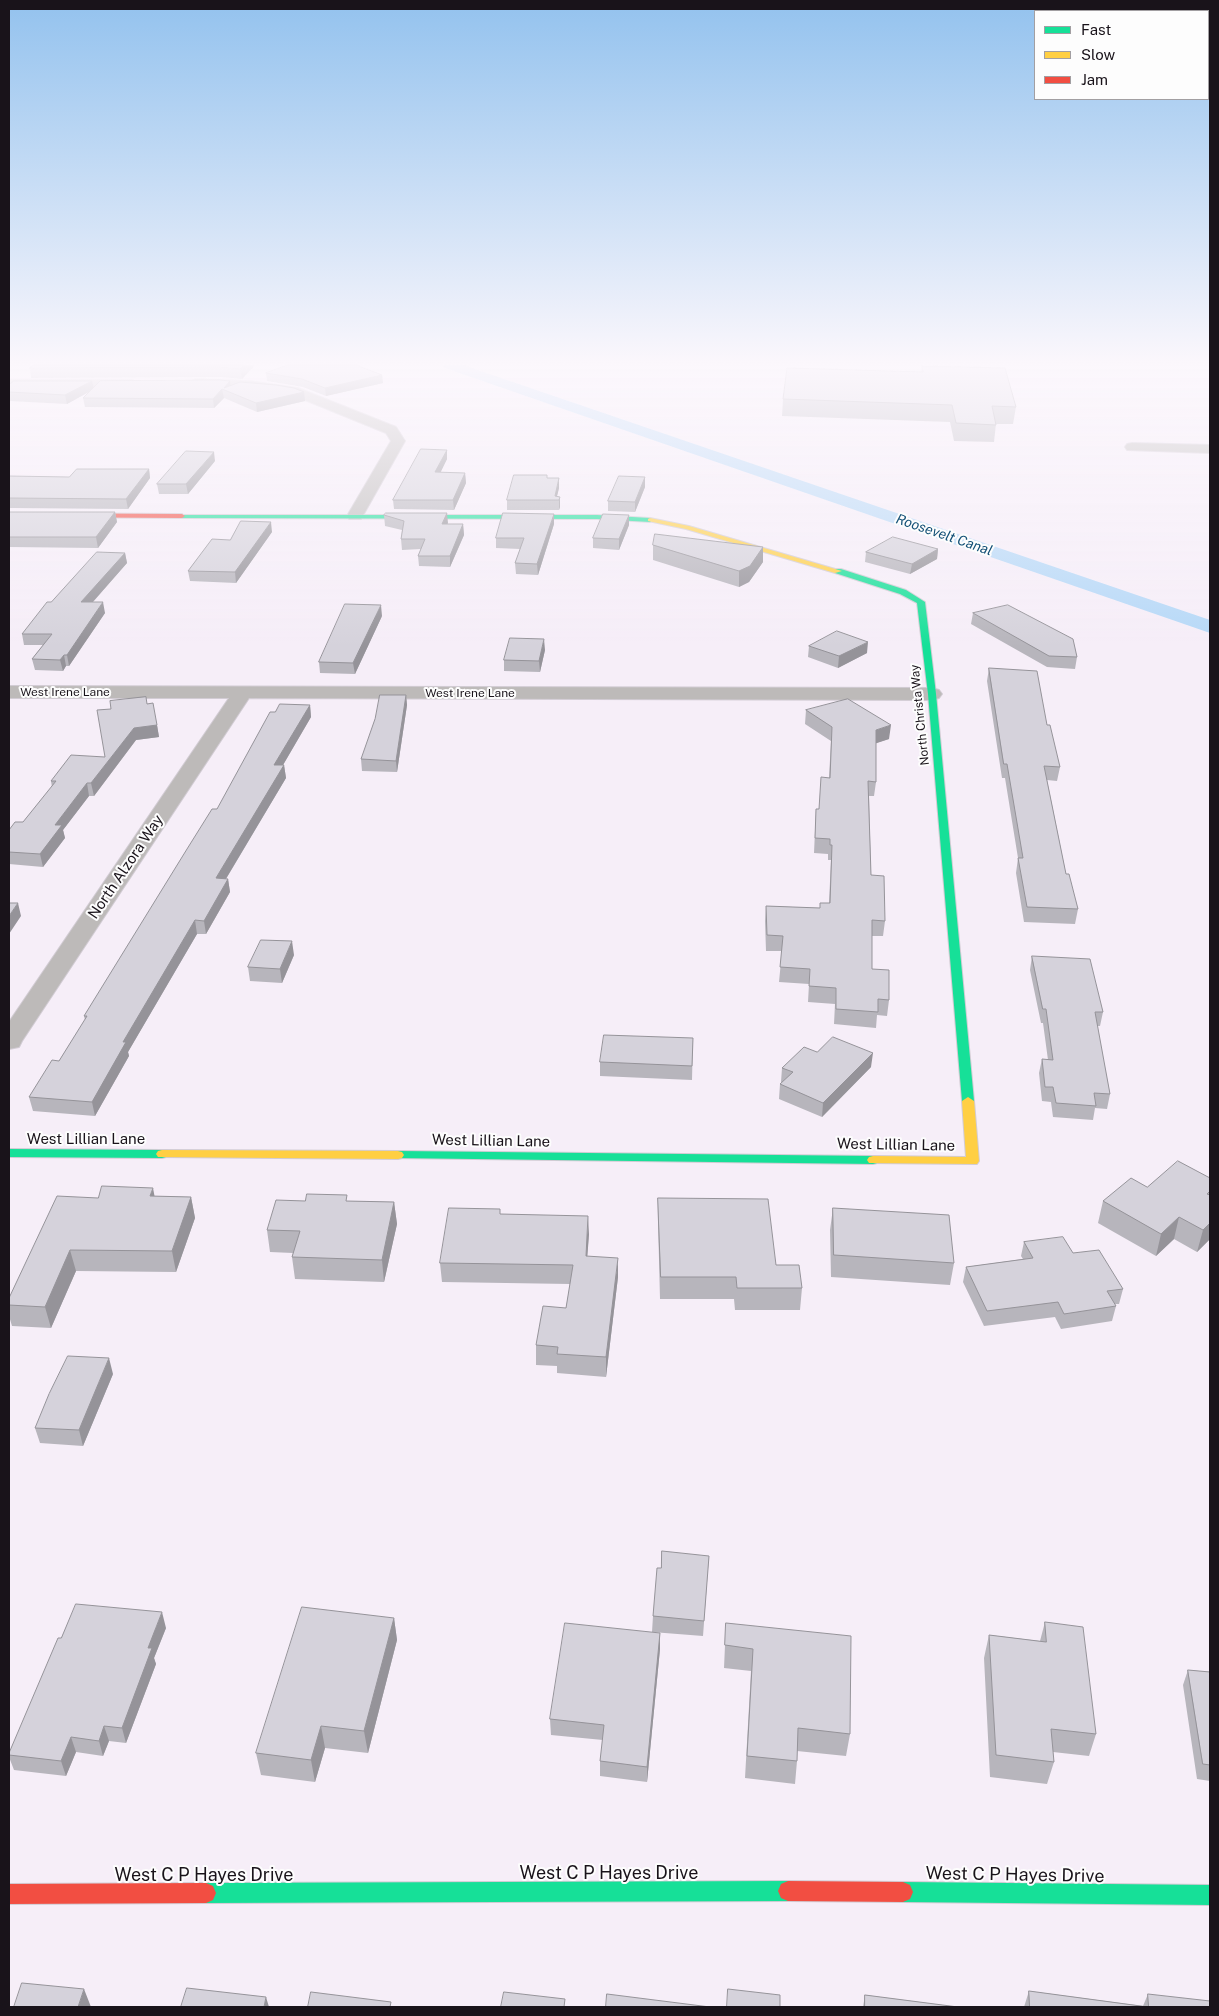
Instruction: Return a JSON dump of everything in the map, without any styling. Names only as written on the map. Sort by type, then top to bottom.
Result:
[{"type":"street","points":[[9,515],[356,516],[388,459]]},
{"type":"street","name":"North Christa Way","points":[[356,516],[597,516],[642,520],[687,527],[791,556],[903,592],[922,602],[932,694],[973,1161]]},
{"type":"street","name":"West Irene Lane","points":[[9,692],[932,694]]},
{"type":"street","name":"North Alzora Way","points":[[9,1041],[243,692]]},
{"type":"street","name":"West Lillian Lane","points":[[9,1154],[433,1155],[973,1161]]},
{"type":"street","name":"West C P Hayes Drive","points":[[9,1894],[704,1890],[1210,1895]]},
{"type":"building","points":[[179,459],[208,459],[186,484],[157,484]]},
{"type":"building","points":[[415,459],[442,459],[435,472],[465,473],[453,500],[393,500]]},
{"type":"building","points":[[77,469],[149,469],[126,499],[9,498],[9,476],[69,477]]},
{"type":"building","points":[[514,475],[547,475],[547,478],[559,478],[555,496],[560,497],[559,500],[507,500]]},
{"type":"building","points":[[619,476],[645,477],[635,502],[608,501]]},
{"type":"building","points":[[9,512],[115,512],[96,537],[9,537]]},
{"type":"building","points":[[386,513],[447,513],[442,524],[463,524],[450,556],[418,556],[425,539],[401,539],[404,521],[384,515]]},
{"type":"building","points":[[503,513],[554,514],[537,564],[515,563],[524,538],[496,538]]},
{"type":"building","points":[[603,514],[629,515],[619,539],[593,538]]},
{"type":"building","points":[[241,521],[271,522],[235,572],[188,571],[212,539],[230,540]]},
{"type":"building","points":[[655,534],[763,547],[750,566],[739,571],[653,545]]},
{"type":"building","points":[[893,537],[938,549],[912,564],[866,552]]},
{"type":"building","points":[[97,552],[125,553],[81,602],[103,602],[67,655],[64,655],[60,660],[32,659],[52,634],[22,634],[47,602],[51,602]]},
{"type":"building","points":[[345,604],[381,605],[353,663],[319,662]]},
{"type":"building","points":[[1008,605],[1073,639],[1077,657],[1049,656],[973,613]]},
{"type":"building","points":[[837,631],[868,642],[839,656],[809,646]]},
{"type":"building","points":[[510,638],[544,639],[539,661],[504,660]]},
{"type":"building","points":[[989,668],[1037,671],[1047,725],[1050,725],[1060,767],[1044,766],[1066,874],[1069,874],[1078,909],[1027,907],[1018,858],[1023,858],[1007,764],[1004,764]]},
{"type":"building","points":[[380,695],[406,695],[396,761],[361,759],[375,719]]},
{"type":"building","points":[[146,697],[147,704],[153,703],[157,725],[134,728],[91,783],[87,783],[55,825],[62,825],[40,854],[9,852],[9,830],[15,822],[23,822],[56,781],[51,781],[71,755],[105,757],[97,710],[111,709],[110,701]]},
{"type":"building","points":[[848,699],[891,725],[876,730],[876,782],[868,781],[871,875],[884,876],[885,921],[872,920],[872,969],[889,970],[889,1000],[878,999],[878,1012],[836,1009],[836,988],[809,986],[810,969],[780,967],[783,936],[767,935],[766,906],[820,908],[820,903],[830,903],[832,845],[830,845],[830,839],[815,838],[816,809],[819,809],[821,777],[830,778],[832,727],[806,710]]},
{"type":"building","points":[[280,704],[310,705],[274,765],[284,765],[216,878],[228,879],[204,921],[195,920],[123,1042],[126,1042],[92,1102],[29,1097],[52,1060],[59,1061],[87,1016],[84,1016],[212,809],[217,809],[270,712],[275,712]]},
{"type":"building","points":[[9,903],[18,903],[9,916]]},
{"type":"building","points":[[261,940],[292,941],[280,969],[248,967]]},
{"type":"building","points":[[1032,956],[1090,959],[1103,1012],[1095,1012],[1110,1094],[1094,1093],[1096,1106],[1056,1103],[1053,1087],[1045,1087],[1042,1059],[1053,1060],[1046,1009],[1043,1009]]},
{"type":"building","points":[[604,1035],[693,1038],[692,1066],[600,1062]]},
{"type":"building","points":[[833,1037],[873,1053],[823,1103],[780,1084],[793,1072],[782,1068],[804,1047],[817,1052]]},
{"type":"building","points":[[1178,1161],[1210,1178],[1210,1191],[1207,1194],[1210,1195],[1210,1223],[1203,1230],[1179,1217],[1161,1234],[1103,1201],[1131,1178],[1147,1187]]},
{"type":"building","points":[[102,1186],[153,1188],[150,1196],[191,1197],[172,1251],[70,1250],[45,1307],[9,1305],[9,1298],[57,1196],[98,1198]]},
{"type":"building","points":[[307,1194],[347,1195],[346,1201],[394,1202],[382,1260],[292,1257],[300,1231],[267,1230],[276,1200],[305,1201]]},
{"type":"building","points":[[658,1198],[768,1199],[776,1265],[799,1265],[802,1288],[737,1288],[736,1277],[661,1277]]},
{"type":"building","points":[[449,1208],[500,1209],[500,1214],[588,1216],[586,1256],[618,1258],[606,1357],[557,1354],[558,1347],[536,1345],[543,1306],[566,1308],[573,1265],[440,1263]]},
{"type":"building","points":[[833,1208],[949,1215],[954,1263],[834,1255]]},
{"type":"building","points":[[1063,1237],[1073,1253],[1099,1250],[1123,1289],[1107,1291],[1116,1306],[1064,1314],[1058,1302],[987,1311],[966,1267],[1033,1258],[1024,1242]]},
{"type":"building","points":[[68,1356],[109,1358],[79,1430],[35,1428],[49,1394]]},
{"type":"building","points":[[662,1551],[709,1556],[704,1621],[653,1616],[657,1568],[661,1568]]},
{"type":"building","points":[[76,1604],[162,1612],[148,1648],[152,1648],[122,1728],[104,1726],[99,1741],[71,1737],[61,1761],[9,1755],[58,1638],[61,1638]]},
{"type":"building","points":[[302,1607],[394,1618],[364,1731],[321,1726],[311,1760],[256,1753]]},
{"type":"building","points":[[1045,1622],[1083,1627],[1096,1734],[1051,1729],[1054,1762],[996,1755],[989,1635],[1046,1642]]},
{"type":"building","points":[[565,1623],[660,1633],[647,1767],[600,1761],[604,1725],[550,1719]]},
{"type":"building","points":[[726,1623],[851,1636],[850,1734],[798,1728],[797,1761],[747,1756],[753,1649],[725,1645]]},
{"type":"building","points":[[1188,1670],[1210,1672],[1210,1765],[1203,1764]]},
{"type":"building","points":[[22,1983],[84,1989],[78,2007],[14,2007]]},
{"type":"building","points":[[187,1988],[266,1997],[264,2007],[181,2007]]},
{"type":"building","points":[[728,1989],[780,1995],[780,2007],[727,2007]]},
{"type":"building","points":[[1029,1991],[1148,2007],[1030,2007]]},
{"type":"building","points":[[311,1992],[391,2002],[390,2007],[308,2007]]},
{"type":"building","points":[[504,1992],[565,1999],[564,2007],[501,2007]]},
{"type":"building","points":[[607,1994],[710,2007],[606,2007]]},
{"type":"building","points":[[1148,1994],[1210,2001],[1210,2007],[1149,2007]]},
{"type":"building","points":[[865,1995],[958,2007],[865,2007]]},
{"type":"waterway","name":"Roosevelt Canal","points":[[723,459],[1210,627]]},
{"type":"traffic: fast","points":[[182,516],[597,517],[650,520]]},
{"type":"traffic: fast","points":[[838,571],[903,592],[921,602],[932,694],[968,1101]]},
{"type":"traffic: fast","points":[[9,1153],[162,1154]]},
{"type":"traffic: fast","points":[[398,1155],[873,1160]]},
{"type":"traffic: fast","points":[[206,1893],[788,1891]]},
{"type":"traffic: fast","points":[[903,1892],[1210,1895]]},
{"type":"traffic: slow","points":[[650,520],[687,527],[838,571]]},
{"type":"traffic: slow","points":[[873,1160],[973,1161],[968,1101]]},
{"type":"traffic: slow","points":[[162,1154],[398,1155]]},
{"type":"traffic: jam","points":[[9,515],[182,516]]},
{"type":"traffic: jam","points":[[788,1891],[903,1892]]},
{"type":"traffic: jam","points":[[9,1894],[206,1893]]}]
